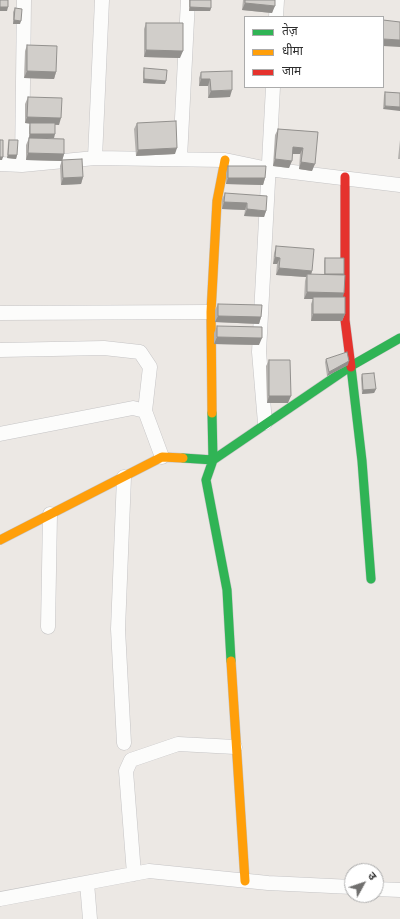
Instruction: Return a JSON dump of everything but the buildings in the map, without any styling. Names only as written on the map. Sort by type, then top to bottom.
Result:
[{"type":"street","points":[[22,165],[24,0]]},
{"type":"street","points":[[95,158],[102,0]]},
{"type":"street","points":[[180,158],[188,0]]},
{"type":"street","points":[[276,16],[277,0]]},
{"type":"street","points":[[265,423],[260,352],[272,88]]},
{"type":"street","points":[[0,164],[22,165],[95,158],[180,158],[225,160],[268,169],[345,177],[400,185]]},
{"type":"street","points":[[225,160],[216,201],[211,312],[212,460],[206,480],[227,590],[235,747],[245,881]]},
{"type":"street","points":[[345,177],[345,320],[362,461],[371,579]]},
{"type":"street","points":[[0,312],[211,312]]},
{"type":"street","points":[[0,540],[162,457],[212,460],[351,366],[400,338]]},
{"type":"street","points":[[0,350],[104,348],[140,352],[150,367],[145,411],[162,457]]},
{"type":"street","points":[[0,434],[133,408],[145,411]]},
{"type":"street","points":[[124,477],[118,629],[124,743]]},
{"type":"street","points":[[48,627],[50,514]]},
{"type":"street","points":[[134,874],[126,772],[131,760],[178,744],[235,747]]},
{"type":"street","points":[[0,899],[149,871],[245,881],[344,887]]},
{"type":"street","points":[[87,883],[90,919]]},
{"type":"street","points":[[384,889],[400,890]]},
{"type":"traffic: fast","points":[[183,458],[213,460],[351,366],[400,338]]},
{"type":"traffic: fast","points":[[351,367],[362,461],[371,579]]},
{"type":"traffic: fast","points":[[212,413],[213,460],[206,480],[227,590],[231,661]]},
{"type":"traffic: slow","points":[[212,413],[211,312],[217,201],[225,160]]},
{"type":"traffic: slow","points":[[0,540],[162,457],[183,458]]},
{"type":"traffic: slow","points":[[231,661],[245,881]]},
{"type":"traffic: jam","points":[[345,177],[345,320],[351,367]]}]
